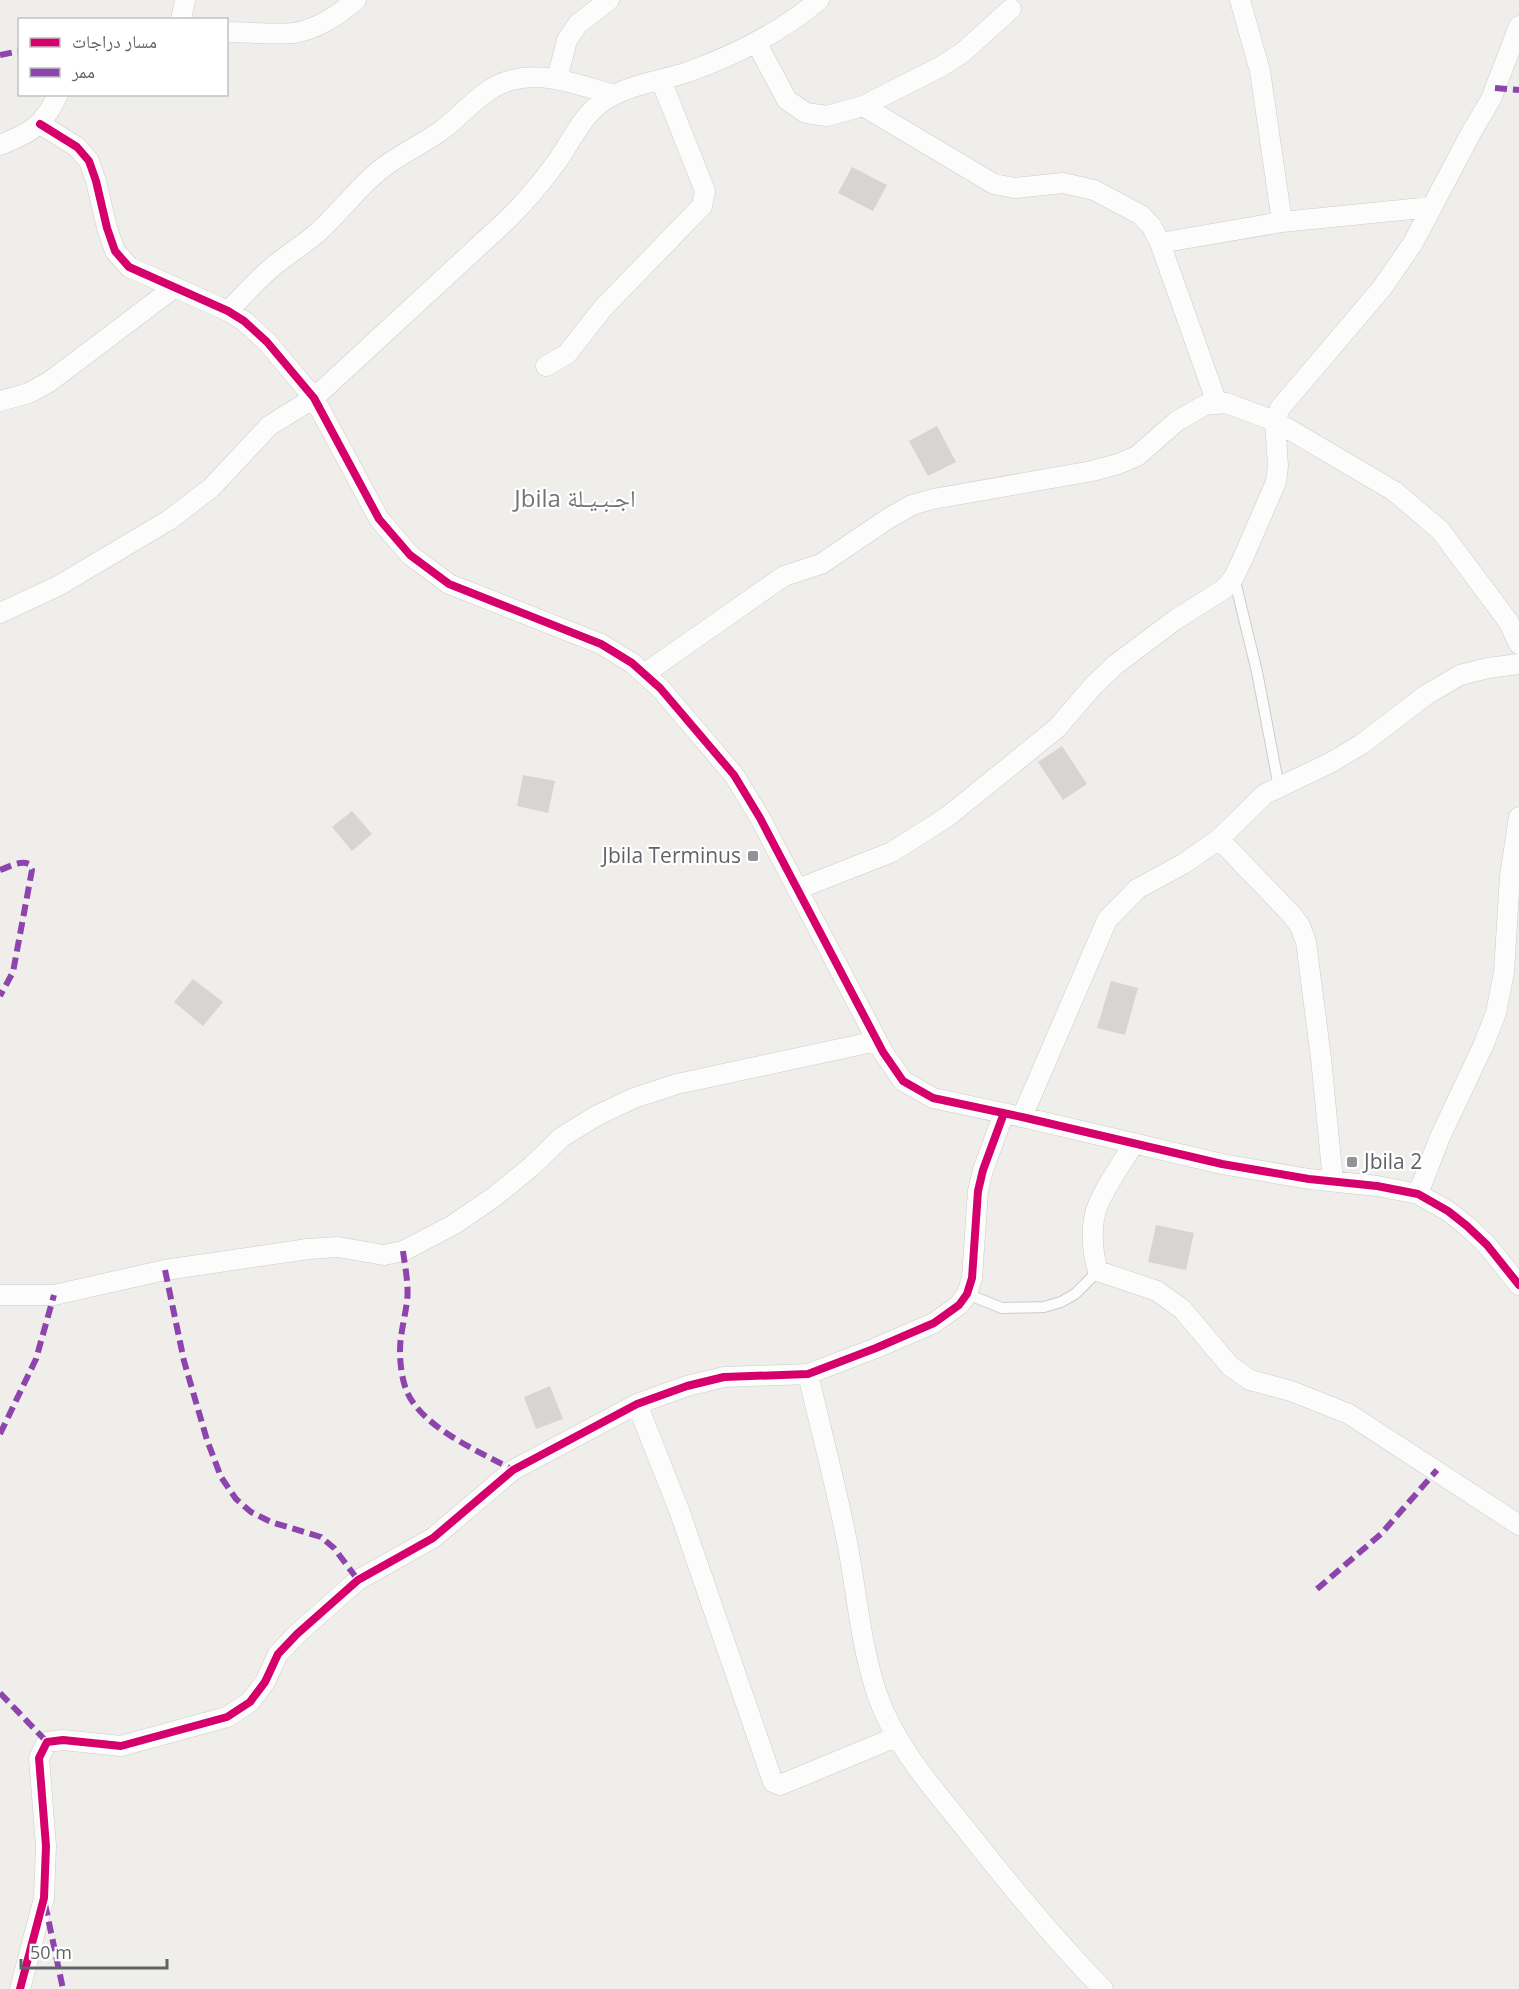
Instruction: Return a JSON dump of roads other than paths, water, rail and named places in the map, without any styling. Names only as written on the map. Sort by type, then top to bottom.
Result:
[{"type":"street","points":[[181,18],[185,0]]},
{"type":"street","points":[[228,32],[294,33],[320,25],[341,13],[356,0]]},
{"type":"street","points":[[557,79],[567,40],[578,24],[609,0]]},
{"type":"street","points":[[0,613],[58,586],[169,520],[211,488],[269,426],[314,398],[508,219],[535,192],[600,103],[614,95],[689,71],[756,42],[800,16],[819,0]]},
{"type":"street","points":[[1240,0],[1260,71],[1282,222]]},
{"type":"street","points":[[756,42],[787,100],[806,113],[827,116],[862,106],[942,66],[962,53],[1011,9]]},
{"type":"street","points":[[798,890],[892,852],[947,817],[1057,728],[1093,686],[1115,665],[1175,620],[1224,589],[1234,577],[1276,482],[1278,466],[1275,421],[1281,408],[1382,288],[1413,243],[1491,99],[1519,26]]},
{"type":"street","points":[[228,311],[268,271],[316,233],[366,181],[444,128],[490,88],[511,80],[532,77],[557,79],[614,95]]},
{"type":"street","points":[[546,366],[567,354],[603,308],[702,206],[705,191],[661,80]]},
{"type":"street","points":[[0,146],[23,136],[40,124],[57,96]]},
{"type":"street","points":[[862,106],[994,184],[1015,188],[1062,183],[1094,190],[1141,215],[1152,227],[1160,243],[1217,403]]},
{"type":"street","points":[[40,124],[77,147],[89,161],[115,251],[129,267],[228,311],[244,321],[267,342],[314,398],[379,519],[410,555],[449,584],[601,644],[632,663],[660,688],[734,775],[760,818],[883,1052],[903,1081],[933,1098],[1222,1164],[1418,1194],[1448,1210],[1467,1226],[1487,1245],[1519,1285]]},
{"type":"street","points":[[1160,243],[1282,222],[1432,207]]},
{"type":"street","points":[[0,401],[29,393],[49,382],[175,287]]},
{"type":"street","points":[[644,674],[784,576],[820,564],[889,518],[912,506],[933,499],[1092,471],[1118,464],[1137,456],[1177,421],[1205,405],[1217,403],[1226,403],[1275,421],[1394,491],[1440,530],[1508,621],[1519,644]]},
{"type":"street","points":[[20,1989],[44,1898],[46,1846],[39,1758],[47,1742],[63,1740],[121,1746],[227,1717],[250,1702],[265,1682],[278,1654],[297,1634],[358,1580],[433,1538],[513,1470],[637,1404],[687,1386],[724,1377],[808,1374],[934,1323],[958,1305],[967,1294],[972,1278],[978,1191],[983,1170],[1013,1115],[1107,920],[1137,890],[1183,864],[1219,839],[1265,794],[1330,763],[1426,695],[1460,675],[1519,664]]},
{"type":"street","points":[[1418,1194],[1440,1137],[1483,1046],[1499,1002],[1504,972],[1510,876],[1519,817]]},
{"type":"street","points":[[1219,839],[1292,915],[1300,926],[1306,942],[1321,1058],[1333,1181]]},
{"type":"street","points":[[0,1295],[54,1295],[165,1270],[308,1249],[338,1247],[384,1255],[403,1251],[453,1225],[494,1197],[532,1166],[562,1137],[596,1116],[634,1098],[677,1084],[877,1041]]},
{"type":"street","points":[[1134,1143],[1098,1205],[1093,1227],[1098,1271],[1157,1291],[1182,1309],[1230,1366],[1250,1380],[1291,1391],[1349,1414],[1519,1525]]},
{"type":"street","points":[[808,1374],[848,1545],[864,1649],[878,1695],[896,1737],[936,1792],[1023,1902],[1103,1989]]},
{"type":"street","points":[[637,1404],[679,1510],[773,1782],[780,1785],[896,1737]]},
{"type":"lane","points":[[1234,577],[1257,672],[1279,787]]},
{"type":"lane","points":[[967,1294],[1002,1308],[1044,1307],[1061,1302],[1075,1294],[1098,1271]]},
{"type":"place","name":"Jbila Terminus","points":[[753,856]]},
{"type":"place","name":"Jbila 2","points":[[1352,1162]]},
{"type":"district","name":"Jbila اجـبـيـلة","points":[[575,499]]}]
